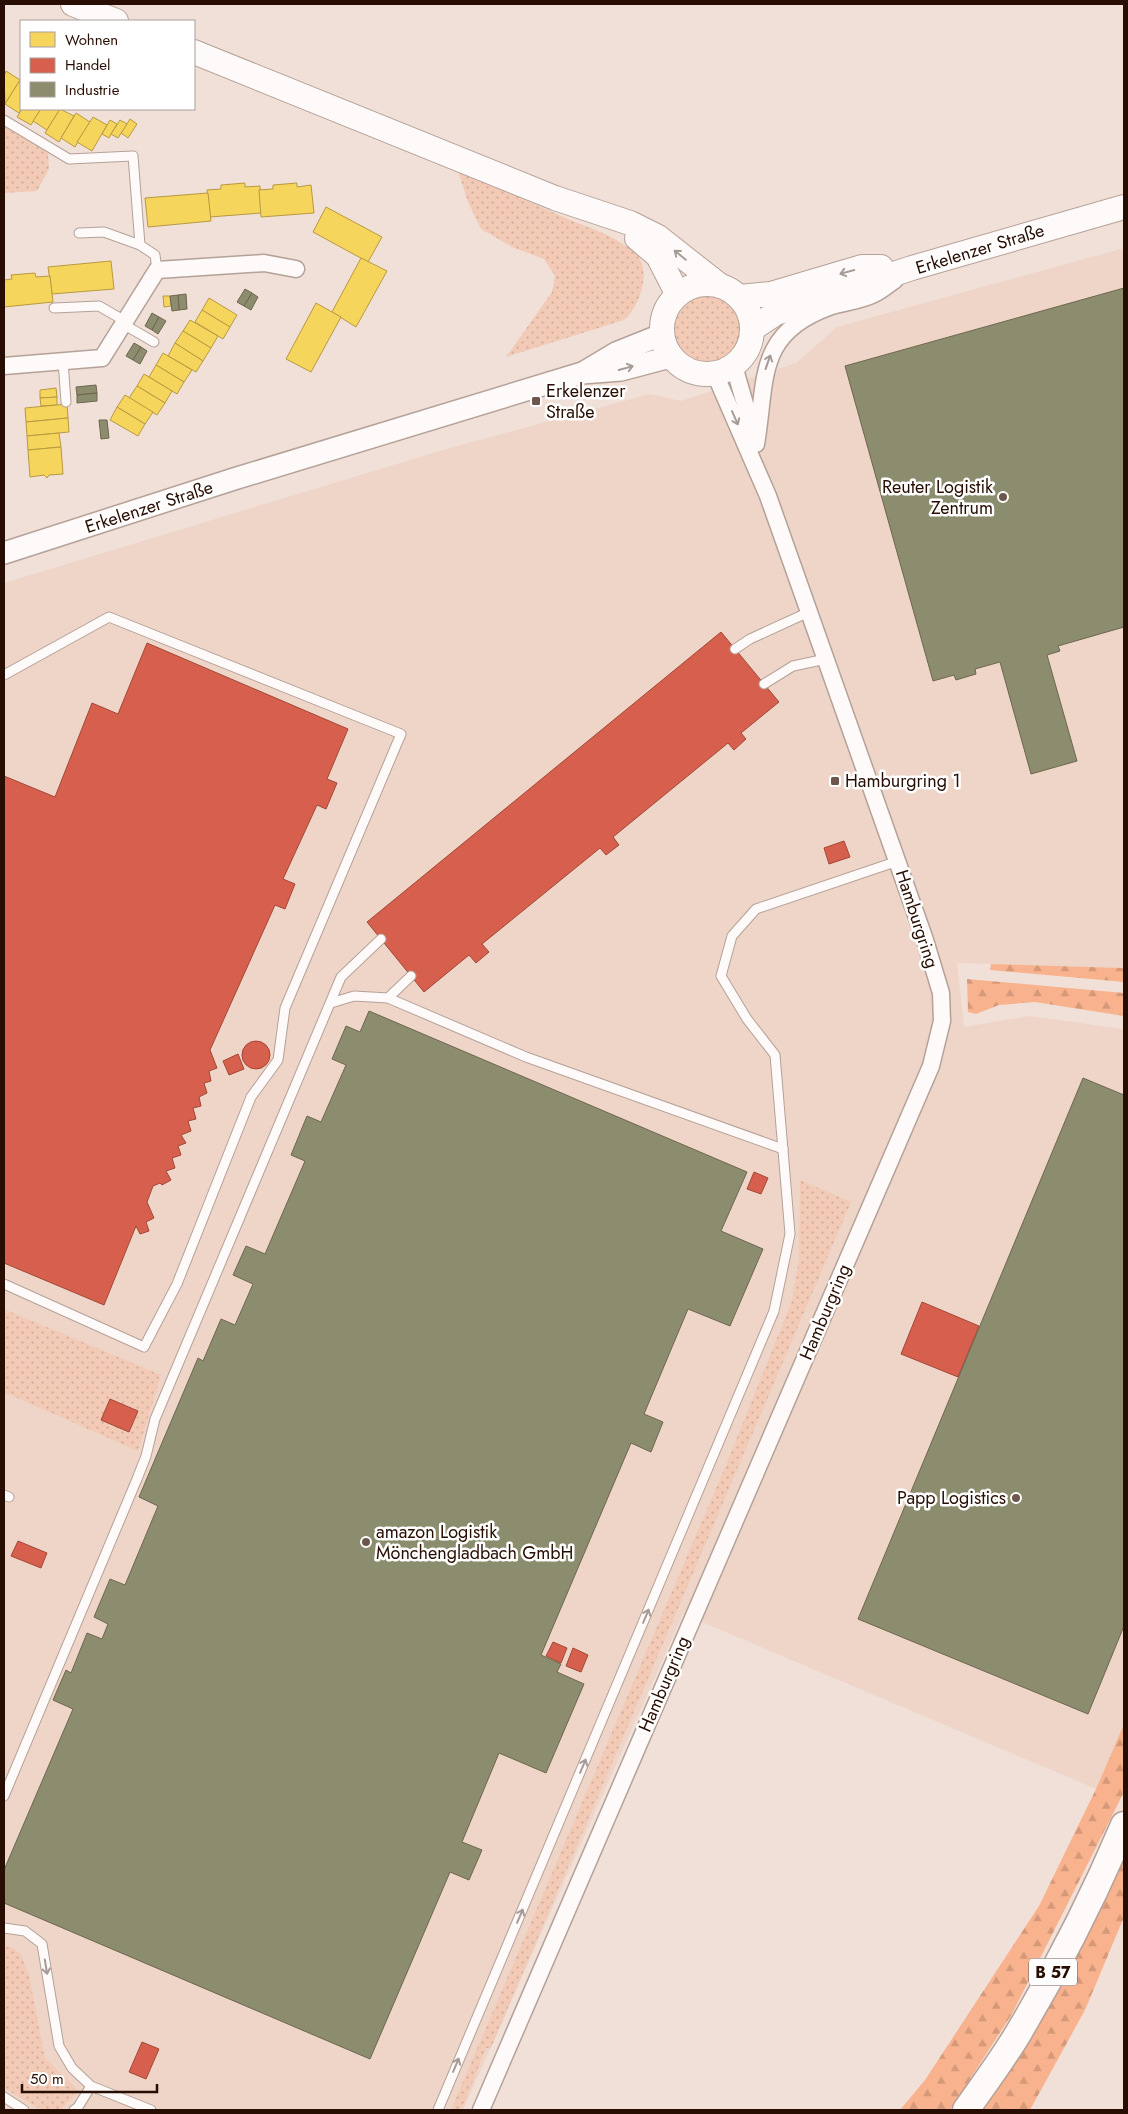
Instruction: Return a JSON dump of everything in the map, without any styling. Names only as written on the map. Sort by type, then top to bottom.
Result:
[{"type":"main road","points":[[73,4],[113,20]]},
{"type":"main road","points":[[195,52],[583,208],[630,223],[658,237],[719,285],[739,297],[749,312],[752,329],[750,343],[744,355],[725,370],[703,374],[690,372],[670,357],[664,346],[661,335],[662,320],[667,305],[677,294],[690,286],[704,283],[719,285]]},
{"type":"main road","name":"Erkelenzer Straße","points":[[912,268],[1124,207]]},
{"type":"main road","points":[[583,208],[633,235],[658,256],[677,294]]},
{"type":"main road","points":[[739,297],[771,294],[862,267],[912,268]]},
{"type":"main road","points":[[752,329],[776,313],[912,268]]},
{"type":"main road","name":"B 57","points":[[966,2110],[1019,2033],[1063,1953],[1110,1860],[1124,1825]]},
{"type":"street","points":[[4,366],[102,358],[157,270],[264,263],[296,269]]},
{"type":"street","name":"Erkelenzer Straße","points":[[756,444],[766,365],[774,347],[788,332],[806,318],[828,307],[875,294],[912,268]]},
{"type":"street","points":[[582,373],[616,353],[661,335]]},
{"type":"street","points":[[582,373],[621,370],[670,357]]},
{"type":"street","points":[[725,370],[750,415],[768,496]]},
{"type":"street","points":[[725,370],[768,496]]},
{"type":"street","name":"Erkelenzer Straße","points":[[4,553],[234,479],[582,373]]},
{"type":"street","name":"Hamburgring","points":[[481,2108],[931,1066],[942,1021],[940,993],[925,940],[768,496]]},
{"type":"lane","points":[[4,120],[69,159],[133,156],[140,245]]},
{"type":"lane","points":[[79,233],[104,232],[140,245],[155,254],[157,270]]},
{"type":"lane","points":[[54,308],[99,306],[154,342]]},
{"type":"lane","points":[[63,361],[66,402]]},
{"type":"lane","points":[[735,649],[750,639],[809,612]]},
{"type":"lane","points":[[4,675],[109,617],[401,734],[285,1008],[278,1060],[251,1097],[177,1284],[144,1347],[4,1284]]},
{"type":"lane","points":[[764,684],[793,666],[826,659]]},
{"type":"lane","points":[[438,2110],[774,1311],[790,1234],[775,1055],[747,1019],[721,976],[732,936],[756,909],[898,861]]},
{"type":"lane","points":[[4,1796],[137,1479],[146,1456],[155,1419],[341,978],[381,939]]},
{"type":"lane","points":[[388,998],[411,976]]},
{"type":"lane","points":[[331,1003],[354,996],[388,998],[526,1057],[783,1149]]},
{"type":"lane","points":[[4,1928],[25,1932],[42,1944],[59,2046],[72,2068],[91,2086],[151,2110]]},
{"type":"lane","points":[[74,2110],[78,2107],[91,2086]]},
{"type":"lane","points":[[4,2097],[24,2110]]},
{"type":"shaded area","points":[[4,126],[48,153],[49,169],[37,191],[4,193]]},
{"type":"shaded area","points":[[458,171],[604,234],[629,248],[641,261],[643,269],[642,288],[630,314],[624,320],[506,357],[552,292],[555,276],[544,259],[512,247],[481,229],[468,202]]},
{"type":"shaded area","points":[[1124,248],[1124,968],[957,963],[964,1027],[1029,1016],[1124,1029],[1124,1724],[1096,1789],[683,1614],[463,2110],[4,2110],[4,583],[453,447],[650,394],[681,401],[796,363],[837,327]]},
{"type":"shaded area","points":[[699,295],[713,295],[726,301],[735,310],[741,323],[739,343],[731,355],[713,365],[699,365],[686,359],[677,350],[671,337],[671,323],[677,310],[686,301]]},
{"type":"shaded area","points":[[800,1180],[851,1202],[491,2048],[486,2048],[465,2102],[459,2110],[451,2110],[726,1465],[792,1301],[799,1259]]},
{"type":"shaded area","points":[[4,1309],[161,1375],[138,1451],[4,1392]]},
{"type":"shaded area","points":[[4,1946],[14,1948],[21,1955],[29,1975],[45,2058],[79,2091],[60,2110],[42,2110],[4,2088]]},
{"type":"green space","points":[[991,964],[1124,968],[1124,982],[990,970]]},
{"type":"green space","points":[[967,979],[1124,993],[1124,1016],[1035,1002],[999,1005],[976,1014],[968,1012]]},
{"type":"green space","points":[[1124,1724],[1124,1792],[1012,2014],[950,2110],[900,2110],[925,2080],[1039,1906],[1096,1789]]},
{"type":"green space","points":[[1124,1850],[1124,1917],[1085,2010],[1030,2110],[981,2110]]},
{"type":"building: Wohnen","points":[[6,71],[20,80],[5,104],[4,76]]},
{"type":"building: Wohnen","points":[[20,80],[21,110],[19,113],[5,104]]},
{"type":"building: Wohnen","points":[[21,110],[40,110],[31,125],[17,117]]},
{"type":"building: Wohnen","points":[[40,110],[59,110],[47,130],[33,121]]},
{"type":"building: Wohnen","points":[[59,110],[74,116],[59,142],[45,133]]},
{"type":"building: Wohnen","points":[[76,113],[90,122],[75,147],[61,138]]},
{"type":"building: Wohnen","points":[[93,117],[107,125],[92,151],[77,142]]},
{"type":"building: Wohnen","points":[[130,119],[137,124],[128,138],[121,133]]},
{"type":"building: Wohnen","points":[[110,120],[117,124],[109,138],[102,134]]},
{"type":"building: Wohnen","points":[[120,120],[127,124],[118,138],[111,134]]},
{"type":"building: Wohnen","points":[[245,183],[245,187],[260,186],[261,213],[210,217],[207,190],[221,189],[221,185]]},
{"type":"building: Wohnen","points":[[297,183],[297,187],[311,185],[314,213],[261,217],[259,190],[273,189],[273,185]]},
{"type":"building: Wohnen","points":[[208,193],[211,221],[148,227],[145,198]]},
{"type":"building: Wohnen","points":[[326,207],[382,237],[368,262],[313,232]]},
{"type":"building: Wohnen","points":[[361,258],[387,271],[356,327],[332,312]]},
{"type":"building: Wohnen","points":[[111,261],[114,289],[52,294],[48,267]]},
{"type":"building: Wohnen","points":[[35,273],[36,277],[50,276],[53,302],[4,307],[4,280],[12,279],[11,275]]},
{"type":"building: Wohnen","points":[[163,296],[170,296],[171,306],[164,307]]},
{"type":"building: Wohnen","points":[[209,298],[237,315],[230,327],[202,310]]},
{"type":"building: Wohnen","points":[[316,303],[341,317],[311,372],[286,359]]},
{"type":"building: Wohnen","points":[[202,310],[230,327],[223,339],[195,322]]},
{"type":"building: Wohnen","points":[[190,320],[218,336],[211,348],[183,331]]},
{"type":"building: Wohnen","points":[[183,331],[211,348],[203,361],[175,343]]},
{"type":"building: Wohnen","points":[[175,343],[203,361],[196,372],[168,356]]},
{"type":"building: Wohnen","points":[[163,353],[192,370],[184,382],[156,365]]},
{"type":"building: Wohnen","points":[[156,365],[184,382],[177,394],[149,377]]},
{"type":"building: Wohnen","points":[[144,374],[172,391],[165,403],[137,386]]},
{"type":"building: Wohnen","points":[[137,386],[165,403],[157,415],[129,398]]},
{"type":"building: Wohnen","points":[[56,388],[57,397],[40,398],[40,390]]},
{"type":"building: Wohnen","points":[[125,395],[153,412],[145,424],[117,407]]},
{"type":"building: Wohnen","points":[[57,397],[57,405],[41,406],[40,398]]},
{"type":"building: Wohnen","points":[[67,404],[68,418],[26,422],[25,408]]},
{"type":"building: Wohnen","points":[[117,407],[145,424],[138,436],[110,420]]},
{"type":"building: Wohnen","points":[[68,418],[69,432],[27,436],[26,422]]},
{"type":"building: Wohnen","points":[[59,433],[61,447],[28,450],[27,436]]},
{"type":"building: Wohnen","points":[[61,447],[63,474],[49,475],[47,478],[44,475],[30,477],[28,450]]},
{"type":"building: Handel","points":[[721,632],[779,702],[741,733],[746,739],[734,750],[728,743],[613,837],[619,845],[606,855],[600,848],[482,944],[489,952],[476,963],[469,955],[424,992],[367,922]]},
{"type":"building: Handel","points":[[147,643],[348,729],[327,779],[337,783],[326,809],[317,805],[283,879],[295,884],[285,909],[275,905],[210,1050],[217,1068],[209,1071],[211,1081],[204,1083],[207,1093],[199,1097],[201,1106],[193,1108],[196,1119],[188,1121],[191,1131],[181,1135],[186,1143],[178,1146],[181,1155],[172,1158],[175,1168],[166,1171],[171,1180],[162,1185],[160,1183],[153,1186],[147,1202],[154,1218],[146,1222],[149,1231],[140,1234],[136,1226],[104,1305],[4,1263],[4,776],[55,797],[92,703],[118,714]]},
{"type":"building: Handel","points":[[844,841],[850,857],[829,864],[824,848]]},
{"type":"building: Handel","points":[[256,1041],[266,1045],[270,1055],[266,1065],[256,1069],[246,1065],[242,1055],[246,1045]]},
{"type":"building: Handel","points":[[238,1054],[244,1069],[229,1075],[223,1061]]},
{"type":"building: Handel","points":[[754,1172],[768,1178],[761,1194],[747,1189]]},
{"type":"building: Handel","points":[[922,1302],[979,1326],[958,1377],[901,1354]]},
{"type":"building: Handel","points":[[110,1399],[138,1411],[129,1432],[101,1420]]},
{"type":"building: Handel","points":[[18,1541],[47,1553],[41,1568],[11,1556]]},
{"type":"building: Handel","points":[[553,1642],[567,1648],[561,1663],[546,1656]]},
{"type":"building: Handel","points":[[573,1648],[588,1655],[581,1672],[566,1666]]},
{"type":"building: Handel","points":[[142,2042],[159,2049],[146,2079],[129,2072]]},
{"type":"building: Industrie","name":"Reuter Logistik Zentrum","points":[[1124,288],[1124,627],[1058,646],[1060,651],[1047,655],[1077,761],[1031,774],[1000,662],[975,669],[976,674],[956,680],[954,675],[933,681],[845,366]]},
{"type":"building: Industrie","points":[[245,289],[252,293],[244,306],[237,302]]},
{"type":"building: Industrie","points":[[252,293],[258,297],[251,310],[244,306]]},
{"type":"building: Industrie","points":[[186,294],[187,309],[179,310],[178,295]]},
{"type":"building: Industrie","points":[[178,295],[179,310],[172,311],[170,296]]},
{"type":"building: Industrie","points":[[152,313],[159,317],[152,330],[145,326]]},
{"type":"building: Industrie","points":[[159,317],[166,321],[158,334],[152,330]]},
{"type":"building: Industrie","points":[[134,343],[141,347],[133,360],[126,356]]},
{"type":"building: Industrie","points":[[141,347],[147,351],[140,364],[133,360]]},
{"type":"building: Industrie","points":[[96,385],[97,393],[77,395],[76,387]]},
{"type":"building: Industrie","points":[[97,393],[97,401],[77,403],[77,395]]},
{"type":"building: Industrie","points":[[99,420],[107,420],[109,438],[101,439]]},
{"type":"building: Industrie","name":"amazon Logistik Mönchengladbach GmbH","points":[[369,1011],[747,1172],[721,1231],[763,1249],[730,1326],[688,1309],[644,1414],[663,1422],[651,1452],[631,1443],[541,1655],[561,1664],[557,1672],[584,1684],[546,1773],[499,1753],[462,1842],[482,1850],[469,1880],[450,1872],[370,2059],[4,1903],[4,1870],[73,1709],[53,1700],[66,1670],[71,1673],[87,1633],[102,1639],[108,1624],[94,1617],[110,1579],[125,1585],[158,1506],[139,1497],[198,1358],[203,1361],[221,1319],[235,1325],[253,1284],[233,1275],[246,1246],[265,1254],[305,1161],[291,1155],[307,1116],[321,1122],[346,1065],[332,1059],[346,1026],[360,1032]]},
{"type":"building: Industrie","name":"Papp Logistics","points":[[1083,1078],[1124,1095],[1124,1626],[1088,1714],[858,1619]]},
{"type":"place","name":"Erkelenzer Straße","points":[[536,401]]},
{"type":"place","name":"Reuter Logistik Zentrum","points":[[1003,497]]},
{"type":"place","name":"Hamburgring 1","points":[[835,781]]},
{"type":"place","name":"Papp Logistics","points":[[1016,1498]]},
{"type":"place","name":"amazon Logistik Mönchengladbach GmbH","points":[[366,1542]]}]
